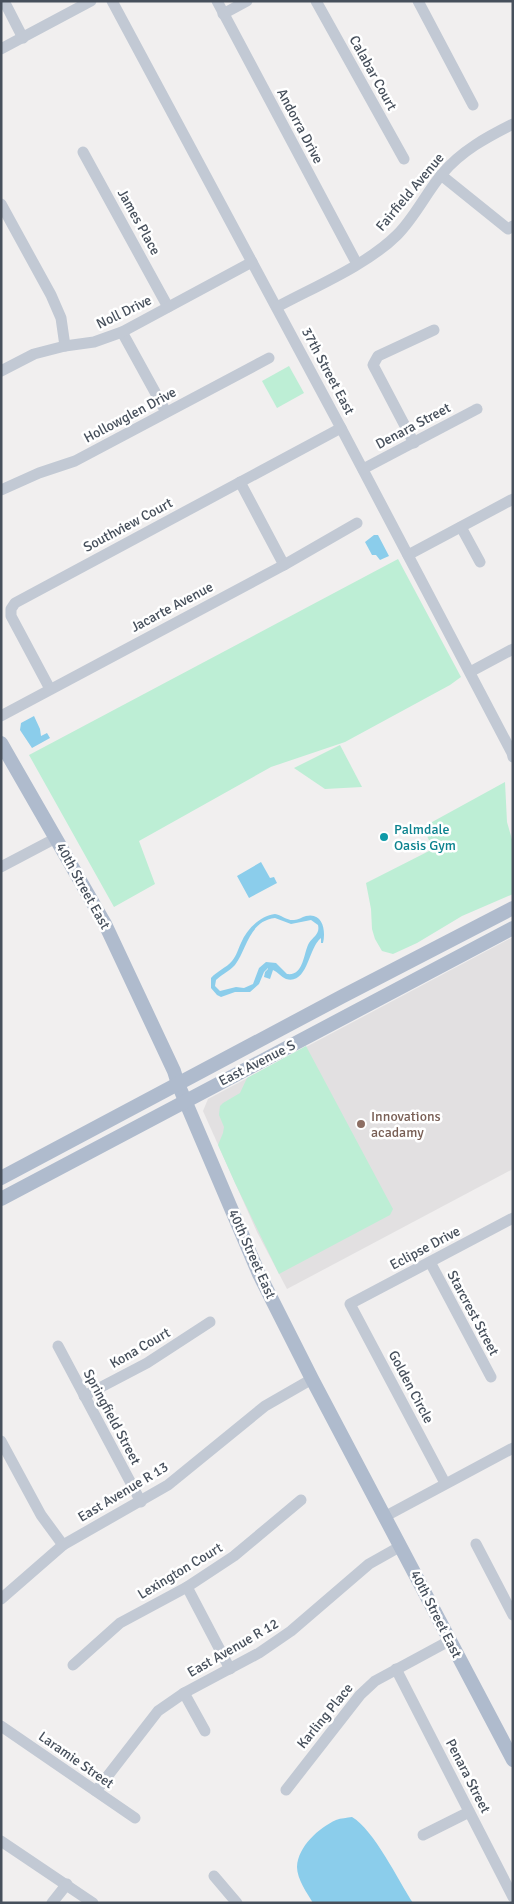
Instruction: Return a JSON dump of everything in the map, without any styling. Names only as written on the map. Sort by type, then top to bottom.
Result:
[{"type":"main road","name":"40th Street East","points":[[1,743],[118,949],[174,1071],[259,1274],[312,1379],[386,1516],[449,1641],[513,1760]]},
{"type":"main road","name":"East Avenue S","points":[[1,1178],[513,908]]},
{"type":"main road","name":"East Avenue S","points":[[1,1200],[513,928]]},
{"type":"street","points":[[4,1],[23,38]]},
{"type":"street","points":[[1,49],[92,1]]},
{"type":"street","name":"37th Street East","points":[[112,1],[277,307],[513,754]]},
{"type":"street","name":"Andorra Drive","points":[[217,1],[358,264]]},
{"type":"street","points":[[223,14],[247,1]]},
{"type":"street","name":"Calabar Court","points":[[316,1],[404,159]]},
{"type":"street","points":[[418,1],[473,105]]},
{"type":"street","name":"Fairfield Avenue","points":[[277,307],[374,254],[397,235],[413,216],[441,175],[456,160],[476,144],[513,124]]},
{"type":"street","name":"James Place","points":[[84,152],[168,307]]},
{"type":"street","points":[[441,175],[508,229],[513,226]]},
{"type":"street","points":[[1,204],[51,295],[61,318],[65,346]]},
{"type":"street","name":"Noll Drive","points":[[1,371],[34,354],[65,346],[94,342],[122,332],[252,262]]},
{"type":"street","points":[[414,443],[373,365],[378,356],[434,330]]},
{"type":"street","points":[[122,332],[166,412]]},
{"type":"street","name":"Hollowglen Drive","points":[[1,490],[38,473],[75,460],[269,358]]},
{"type":"street","name":"Denara Street","points":[[363,469],[477,409]]},
{"type":"street","name":"Southview Court","points":[[50,690],[11,616],[11,609],[15,603],[341,428]]},
{"type":"street","points":[[240,482],[284,564]]},
{"type":"street","points":[[408,555],[513,499]]},
{"type":"street","name":"Jacarte Avenue","points":[[1,716],[357,523]]},
{"type":"street","points":[[461,526],[480,562]]},
{"type":"street","points":[[470,672],[513,649]]},
{"type":"street","points":[[1,867],[56,838]]},
{"type":"street","name":"Eclipse Drive","points":[[350,1304],[512,1221]]},
{"type":"street","name":"Starcrest Street","points":[[430,1262],[491,1377]]},
{"type":"street","name":"Golden Circle","points":[[350,1304],[445,1483]]},
{"type":"street","name":"Kona Court","points":[[84,1396],[147,1363],[210,1322]]},
{"type":"street","name":"Springfield Street","points":[[58,1346],[141,1502]]},
{"type":"street","name":"East Avenue R 13","points":[[1,1599],[63,1545],[168,1485],[266,1406],[312,1379]]},
{"type":"street","points":[[1,1441],[41,1516],[63,1545]]},
{"type":"street","points":[[386,1516],[513,1448]]},
{"type":"street","name":"Lexington Court","points":[[73,1665],[120,1623],[187,1587],[234,1556],[301,1500]]},
{"type":"street","points":[[476,1544],[513,1615]]},
{"type":"street","name":"East Avenue R 12","points":[[96,1792],[158,1711],[184,1693],[259,1653],[291,1631],[369,1564],[401,1546]]},
{"type":"street","points":[[187,1587],[230,1669]]},
{"type":"street","name":"Karling Place","points":[[286,1790],[360,1695],[375,1681],[449,1641]]},
{"type":"street","name":"Penara Street","points":[[396,1669],[513,1897]]},
{"type":"street","points":[[184,1693],[205,1731]]},
{"type":"street","name":"Laramie Street","points":[[1,1726],[135,1818]]},
{"type":"street","points":[[422,1835],[469,1812]]},
{"type":"street","points":[[1,1841],[93,1903]]},
{"type":"street","points":[[214,1876],[237,1903]]},
{"type":"street","points":[[52,1903],[67,1884]]},
{"type":"shaded area","name":"Innovations acadamy","points":[[513,937],[513,1169],[287,1289],[257,1232],[203,1111],[208,1099]]},
{"type":"green space","points":[[289,366],[304,393],[277,408],[262,381]]},
{"type":"green space","points":[[398,559],[461,677],[450,685],[345,742],[271,767],[139,841],[155,884],[114,907],[29,755]]},
{"type":"green space","points":[[340,745],[362,787],[325,789],[294,768]]},
{"type":"green space","points":[[505,782],[507,822],[513,843],[513,894],[462,916],[417,943],[393,954],[382,951],[372,929],[371,909],[366,883],[433,849],[423,827]]},
{"type":"green space","points":[[306,1046],[393,1209],[390,1215],[279,1274],[218,1145],[224,1127],[219,1115],[220,1106],[240,1093],[247,1078]]},
{"type":"water","points":[[374,535],[378,535],[389,556],[380,560],[376,555],[372,555],[365,542]]},
{"type":"water","points":[[34,716],[41,736],[47,733],[50,738],[32,748],[20,730],[21,723]]},
{"type":"water","points":[[261,862],[270,878],[274,877],[277,883],[249,898],[237,876]]},
{"type":"water","points":[[275,914],[292,920],[306,916],[316,917],[322,924],[324,933],[323,943],[321,943],[321,938],[313,949],[299,977],[286,979],[273,970],[270,979],[264,977],[268,968],[264,972],[259,984],[250,992],[235,992],[221,997],[217,995],[211,988],[211,978],[232,961],[250,928],[259,920]],"holes":[[[275,918],[291,924],[311,920],[318,925],[317,933],[309,943],[297,972],[287,974],[276,963],[266,962],[259,968],[253,984],[244,988],[236,987],[220,991],[215,986],[216,980],[235,965],[259,924]]]},
{"type":"water","points":[[352,1817],[360,1823],[377,1844],[413,1903],[313,1903],[297,1872],[298,1859],[301,1852],[310,1839],[323,1828],[336,1820]]},
{"type":"place","name":"Palmdale Oasis Gym","points":[[384,837]]},
{"type":"place","name":"Innovations acadamy","points":[[361,1124]]}]
